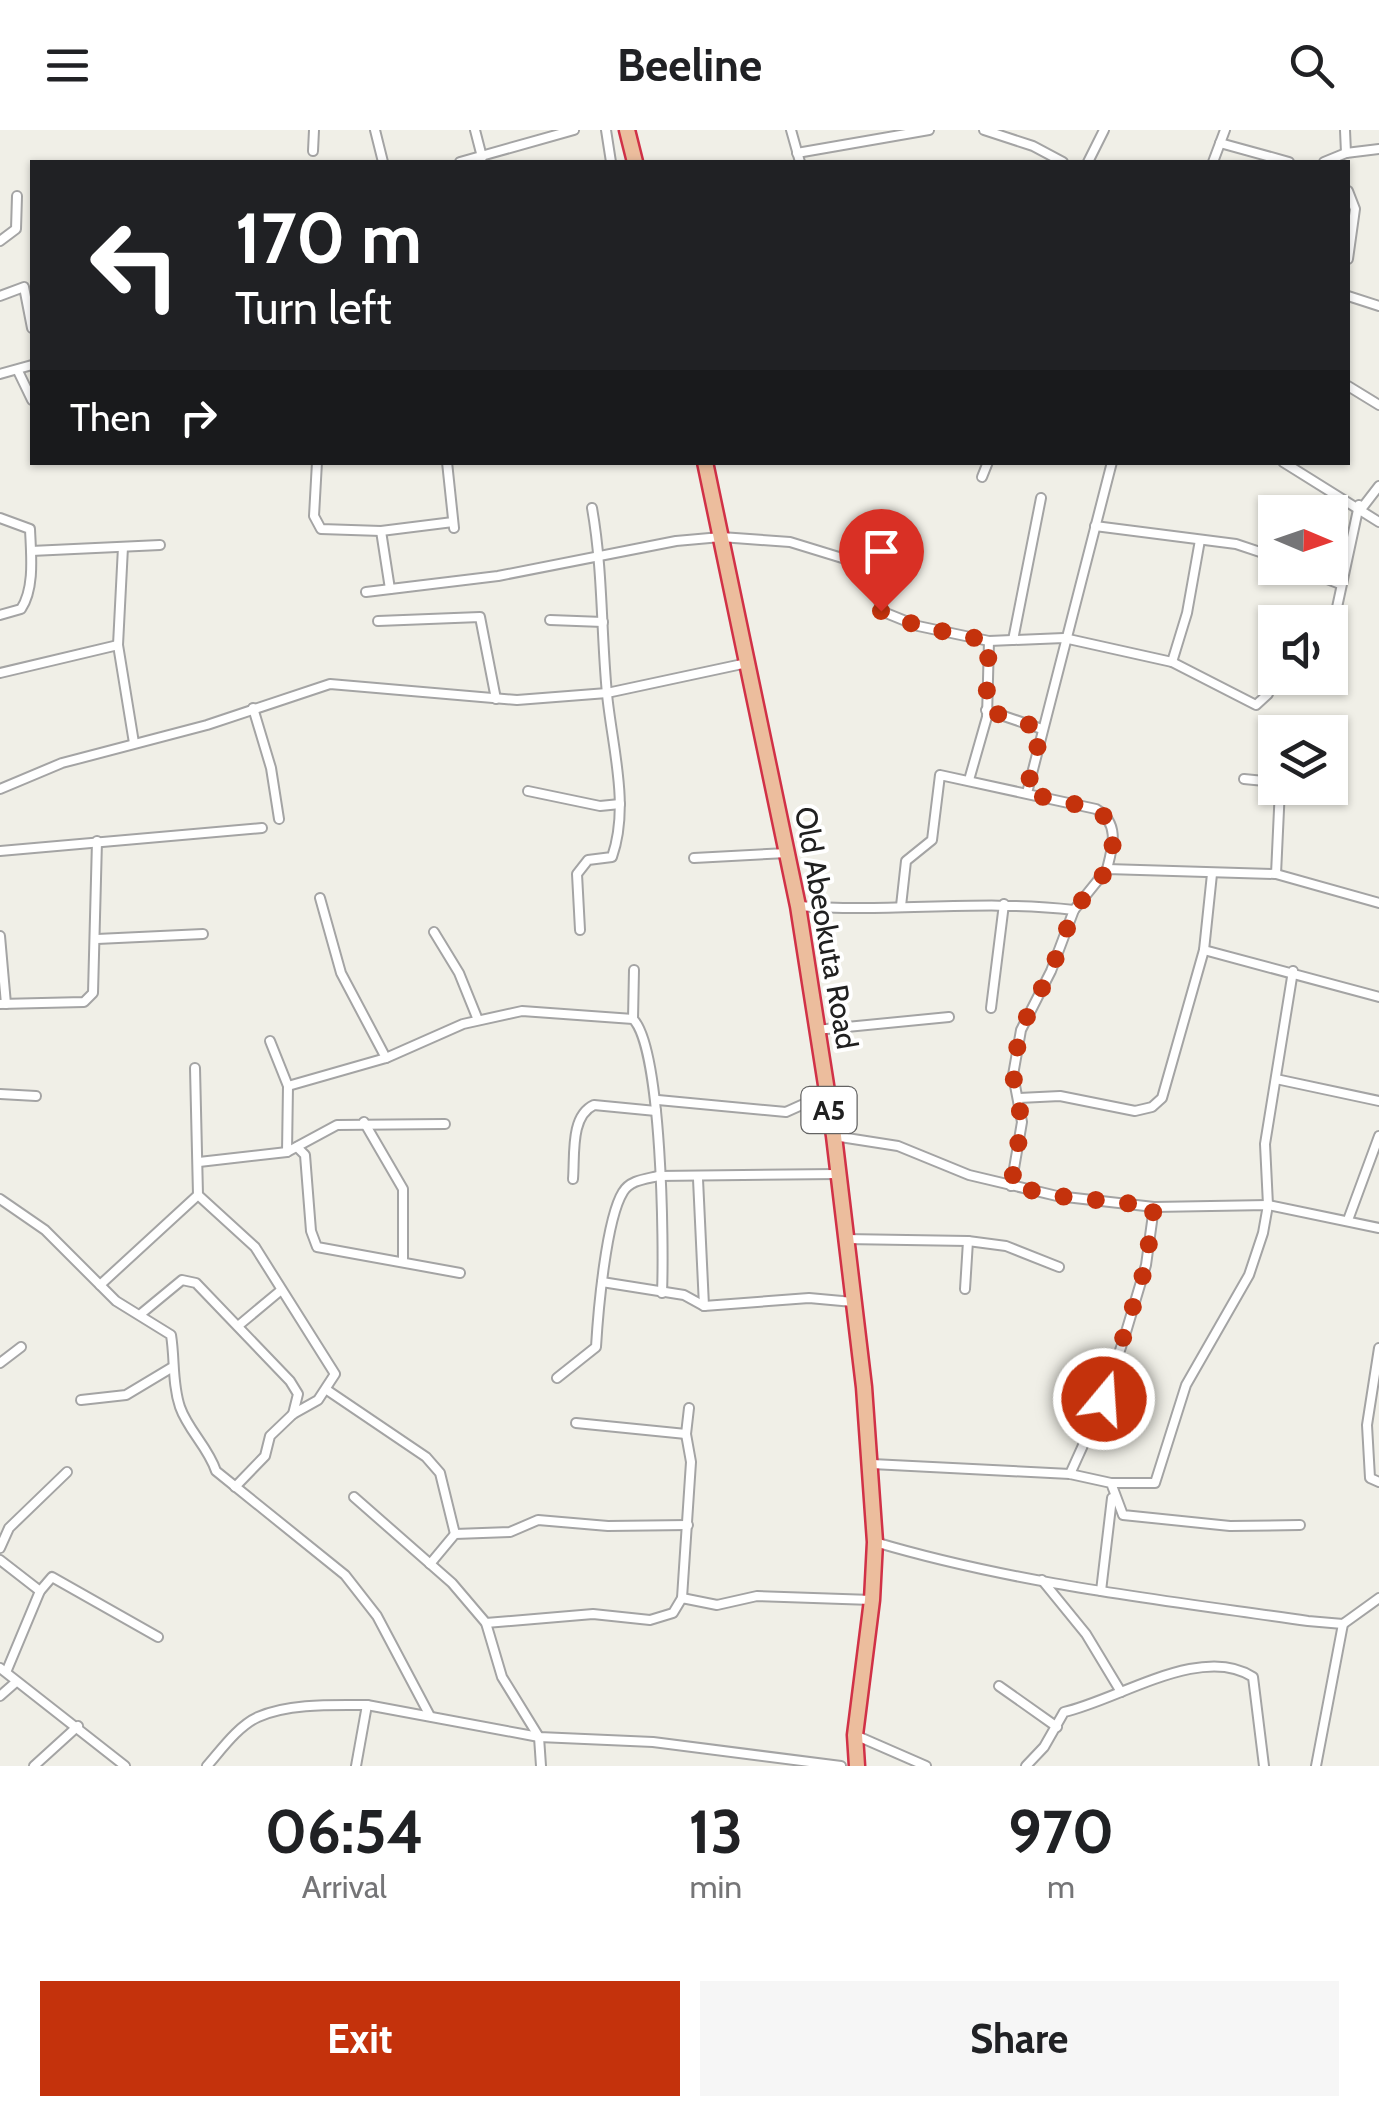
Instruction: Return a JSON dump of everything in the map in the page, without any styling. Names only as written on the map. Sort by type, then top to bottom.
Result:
[{"type":"highway","points":[[627,130],[634,160]]},
{"type":"highway","name":"Old Abeokuta Road","points":[[707,465],[798,906],[834,1136],[872,1464],[872,1600],[855,1735],[857,1766]]},
{"type":"street","points":[[314,130],[314,151]]},
{"type":"street","points":[[375,130],[382,160]]},
{"type":"street","points":[[475,130],[482,157]]},
{"type":"street","points":[[469,160],[574,130]]},
{"type":"street","points":[[606,130],[611,160]]},
{"type":"street","points":[[791,130],[798,158],[884,134],[929,130]]},
{"type":"street","points":[[984,130],[1034,146],[1059,160]]},
{"type":"street","points":[[1089,160],[1104,130]]},
{"type":"street","points":[[1213,160],[1224,130]]},
{"type":"street","points":[[1345,130],[1346,153]]},
{"type":"street","points":[[1220,143],[1282,160]]},
{"type":"street","points":[[1329,160],[1379,148]]},
{"type":"street","points":[[0,241],[16,229],[17,196]]},
{"type":"street","points":[[1350,196],[1355,209],[1350,245]]},
{"type":"street","points":[[0,296],[24,288],[30,318]]},
{"type":"street","points":[[1350,297],[1379,306]]},
{"type":"street","points":[[0,374],[30,367]]},
{"type":"street","points":[[18,371],[30,396]]},
{"type":"street","points":[[1350,387],[1379,405]]},
{"type":"street","points":[[316,465],[315,525],[381,531],[454,525],[447,465]]},
{"type":"street","points":[[982,477],[987,465]]},
{"type":"street","points":[[1026,793],[1111,465]]},
{"type":"street","points":[[1288,465],[1361,507],[1379,522]]},
{"type":"street","points":[[1348,555],[1361,507],[1379,486]]},
{"type":"street","points":[[1013,640],[1040,498]]},
{"type":"street","points":[[580,930],[577,874],[588,860],[612,857],[620,804],[607,693],[601,555],[592,508]]},
{"type":"street","points":[[0,518],[30,529],[31,551],[26,601],[21,610],[0,614]]},
{"type":"street","points":[[1095,526],[1236,544],[1258,551]]},
{"type":"street","points":[[381,531],[390,589]]},
{"type":"street","points":[[366,592],[498,576],[601,555],[722,537],[790,542],[834,552],[865,565],[875,578],[881,611],[893,618],[989,641],[1064,638],[1172,662],[1256,705],[1267,695]]},
{"type":"street","points":[[1172,662],[1187,612],[1200,540]]},
{"type":"street","points":[[31,551],[160,545]]},
{"type":"street","points":[[123,547],[118,644],[134,743]]},
{"type":"street","points":[[378,621],[480,617],[496,698]]},
{"type":"street","points":[[550,620],[603,622]]},
{"type":"street","points":[[970,780],[986,710],[989,641]]},
{"type":"street","points":[[0,673],[118,644]]},
{"type":"street","points":[[0,789],[48,768],[330,684],[496,698],[607,693],[747,663]]},
{"type":"street","points":[[254,708],[271,768],[279,819]]},
{"type":"street","points":[[986,710],[1042,729]]},
{"type":"street","points":[[901,906],[906,861],[932,840],[937,781],[946,774],[1103,813],[1114,838],[1108,869],[1074,910],[1051,971],[1020,1030],[1013,1075],[1022,1122],[1011,1186]]},
{"type":"street","points":[[1244,779],[1258,782]]},
{"type":"street","points":[[528,791],[600,806],[620,804]]},
{"type":"street","points":[[1276,874],[1277,805]]},
{"type":"street","points":[[0,851],[262,828]]},
{"type":"street","points":[[0,936],[3,1004],[90,999],[97,980],[97,841]]},
{"type":"street","points":[[694,858],[787,853]]},
{"type":"street","points":[[1108,869],[1276,874],[1379,901]]},
{"type":"street","points":[[1019,1098],[1060,1096],[1135,1111],[1152,1108],[1162,1098],[1204,950],[1212,874]]},
{"type":"street","points":[[320,898],[342,973],[386,1058]]},
{"type":"street","points":[[990,1008],[1004,904]]},
{"type":"street","points":[[798,906],[848,910],[1004,904],[1074,910]]},
{"type":"street","points":[[434,932],[459,973],[478,1020]]},
{"type":"street","points":[[97,939],[203,934]]},
{"type":"street","points":[[1204,950],[1293,971],[1379,998]]},
{"type":"street","points":[[632,1019],[634,970]]},
{"type":"street","points":[[872,1464],[1070,1474],[1112,1488],[1155,1483],[1186,1386],[1249,1275],[1268,1205],[1263,1170],[1293,971]]},
{"type":"street","points":[[288,1086],[386,1058],[478,1020],[522,1010],[632,1019],[642,1028],[658,1100],[662,1293]]},
{"type":"street","points":[[816,1030],[949,1017]]},
{"type":"street","points":[[270,1041],[288,1086],[287,1152]]},
{"type":"street","points":[[100,1285],[198,1195],[195,1068]]},
{"type":"street","points":[[1276,1080],[1379,1101]]},
{"type":"street","points":[[0,1094],[36,1096]]},
{"type":"street","points":[[658,1100],[786,1112],[826,1094]]},
{"type":"street","points":[[574,1179],[578,1121],[586,1109],[594,1106],[656,1111]]},
{"type":"street","points":[[199,1162],[287,1152],[321,1130],[363,1122],[445,1124]]},
{"type":"street","points":[[363,1122],[403,1189],[402,1262]]},
{"type":"street","points":[[834,1136],[898,1146],[945,1167],[1058,1196],[1154,1206],[1268,1205],[1379,1228]]},
{"type":"street","points":[[1348,1220],[1379,1136]]},
{"type":"street","points":[[298,1147],[305,1155],[310,1231],[316,1247],[460,1273]]},
{"type":"street","points":[[556,1378],[596,1347],[602,1282],[623,1192],[634,1182],[658,1176],[698,1179],[837,1174]]},
{"type":"street","points":[[698,1179],[704,1306]]},
{"type":"street","points":[[198,1195],[255,1247],[280,1291],[333,1364],[335,1374],[328,1390],[270,1436],[261,1462],[234,1487]]},
{"type":"street","points":[[0,1198],[45,1230],[116,1301],[142,1313],[170,1335],[171,1368],[181,1410],[209,1449],[216,1471],[345,1575],[377,1616],[430,1716]]},
{"type":"street","points":[[1070,1474],[1104,1399],[1126,1332],[1146,1265],[1154,1206]]},
{"type":"street","points":[[845,1239],[968,1241],[1006,1246],[1060,1267]]},
{"type":"street","points":[[965,1289],[968,1241]]},
{"type":"street","points":[[142,1313],[182,1280],[196,1283],[290,1382],[298,1394],[293,1414]]},
{"type":"street","points":[[602,1282],[684,1295],[704,1306],[809,1298],[853,1302]]},
{"type":"street","points":[[238,1326],[280,1291]]},
{"type":"street","points":[[0,1363],[21,1347]]},
{"type":"street","points":[[1379,1348],[1367,1425],[1370,1478],[1379,1482]]},
{"type":"street","points":[[81,1400],[126,1395],[171,1368]]},
{"type":"street","points":[[328,1390],[397,1433],[440,1472],[456,1534]]},
{"type":"street","points":[[486,1623],[593,1614],[650,1620],[673,1613],[682,1598],[688,1525],[689,1408]]},
{"type":"street","points":[[576,1422],[686,1434]]},
{"type":"street","points":[[0,1548],[9,1528],[67,1472]]},
{"type":"street","points":[[1112,1488],[1123,1515],[1230,1526],[1300,1524]]},
{"type":"street","points":[[1101,1591],[1112,1488]]},
{"type":"street","points":[[354,1497],[430,1564],[486,1623],[502,1677],[540,1737],[541,1766]]},
{"type":"street","points":[[430,1564],[456,1534],[510,1532],[538,1520],[608,1526],[688,1525]]},
{"type":"street","points":[[874,1542],[953,1566],[1101,1591],[1344,1624]]},
{"type":"street","points":[[0,1560],[40,1591]]},
{"type":"street","points":[[125,1766],[3,1669],[40,1591],[57,1576],[158,1637]]},
{"type":"street","points":[[1042,1580],[1086,1634],[1121,1692]]},
{"type":"street","points":[[682,1598],[716,1606],[757,1596],[872,1600]]},
{"type":"street","points":[[1316,1766],[1344,1624],[1379,1598]]},
{"type":"street","points":[[1026,1766],[1064,1712],[1099,1704],[1185,1668],[1240,1668],[1252,1677],[1257,1692],[1264,1766]]},
{"type":"street","points":[[0,1696],[16,1682]]},
{"type":"street","points":[[999,1686],[1057,1727]]},
{"type":"street","points":[[356,1766],[368,1706]]},
{"type":"street","points":[[206,1766],[255,1718],[281,1710],[368,1706],[540,1737],[653,1742],[841,1766]]},
{"type":"street","points":[[34,1766],[78,1726]]},
{"type":"street","points":[[855,1735],[926,1766]]},
{"type":"route","points":[[881,611],[918,626],[989,641],[986,710],[1042,729],[1026,793],[1096,809],[1108,820],[1114,838],[1108,869],[1074,910],[1051,971],[1020,1030],[1013,1075],[1022,1122],[1011,1186],[1058,1196],[1154,1206],[1146,1265],[1104,1399]]}]
